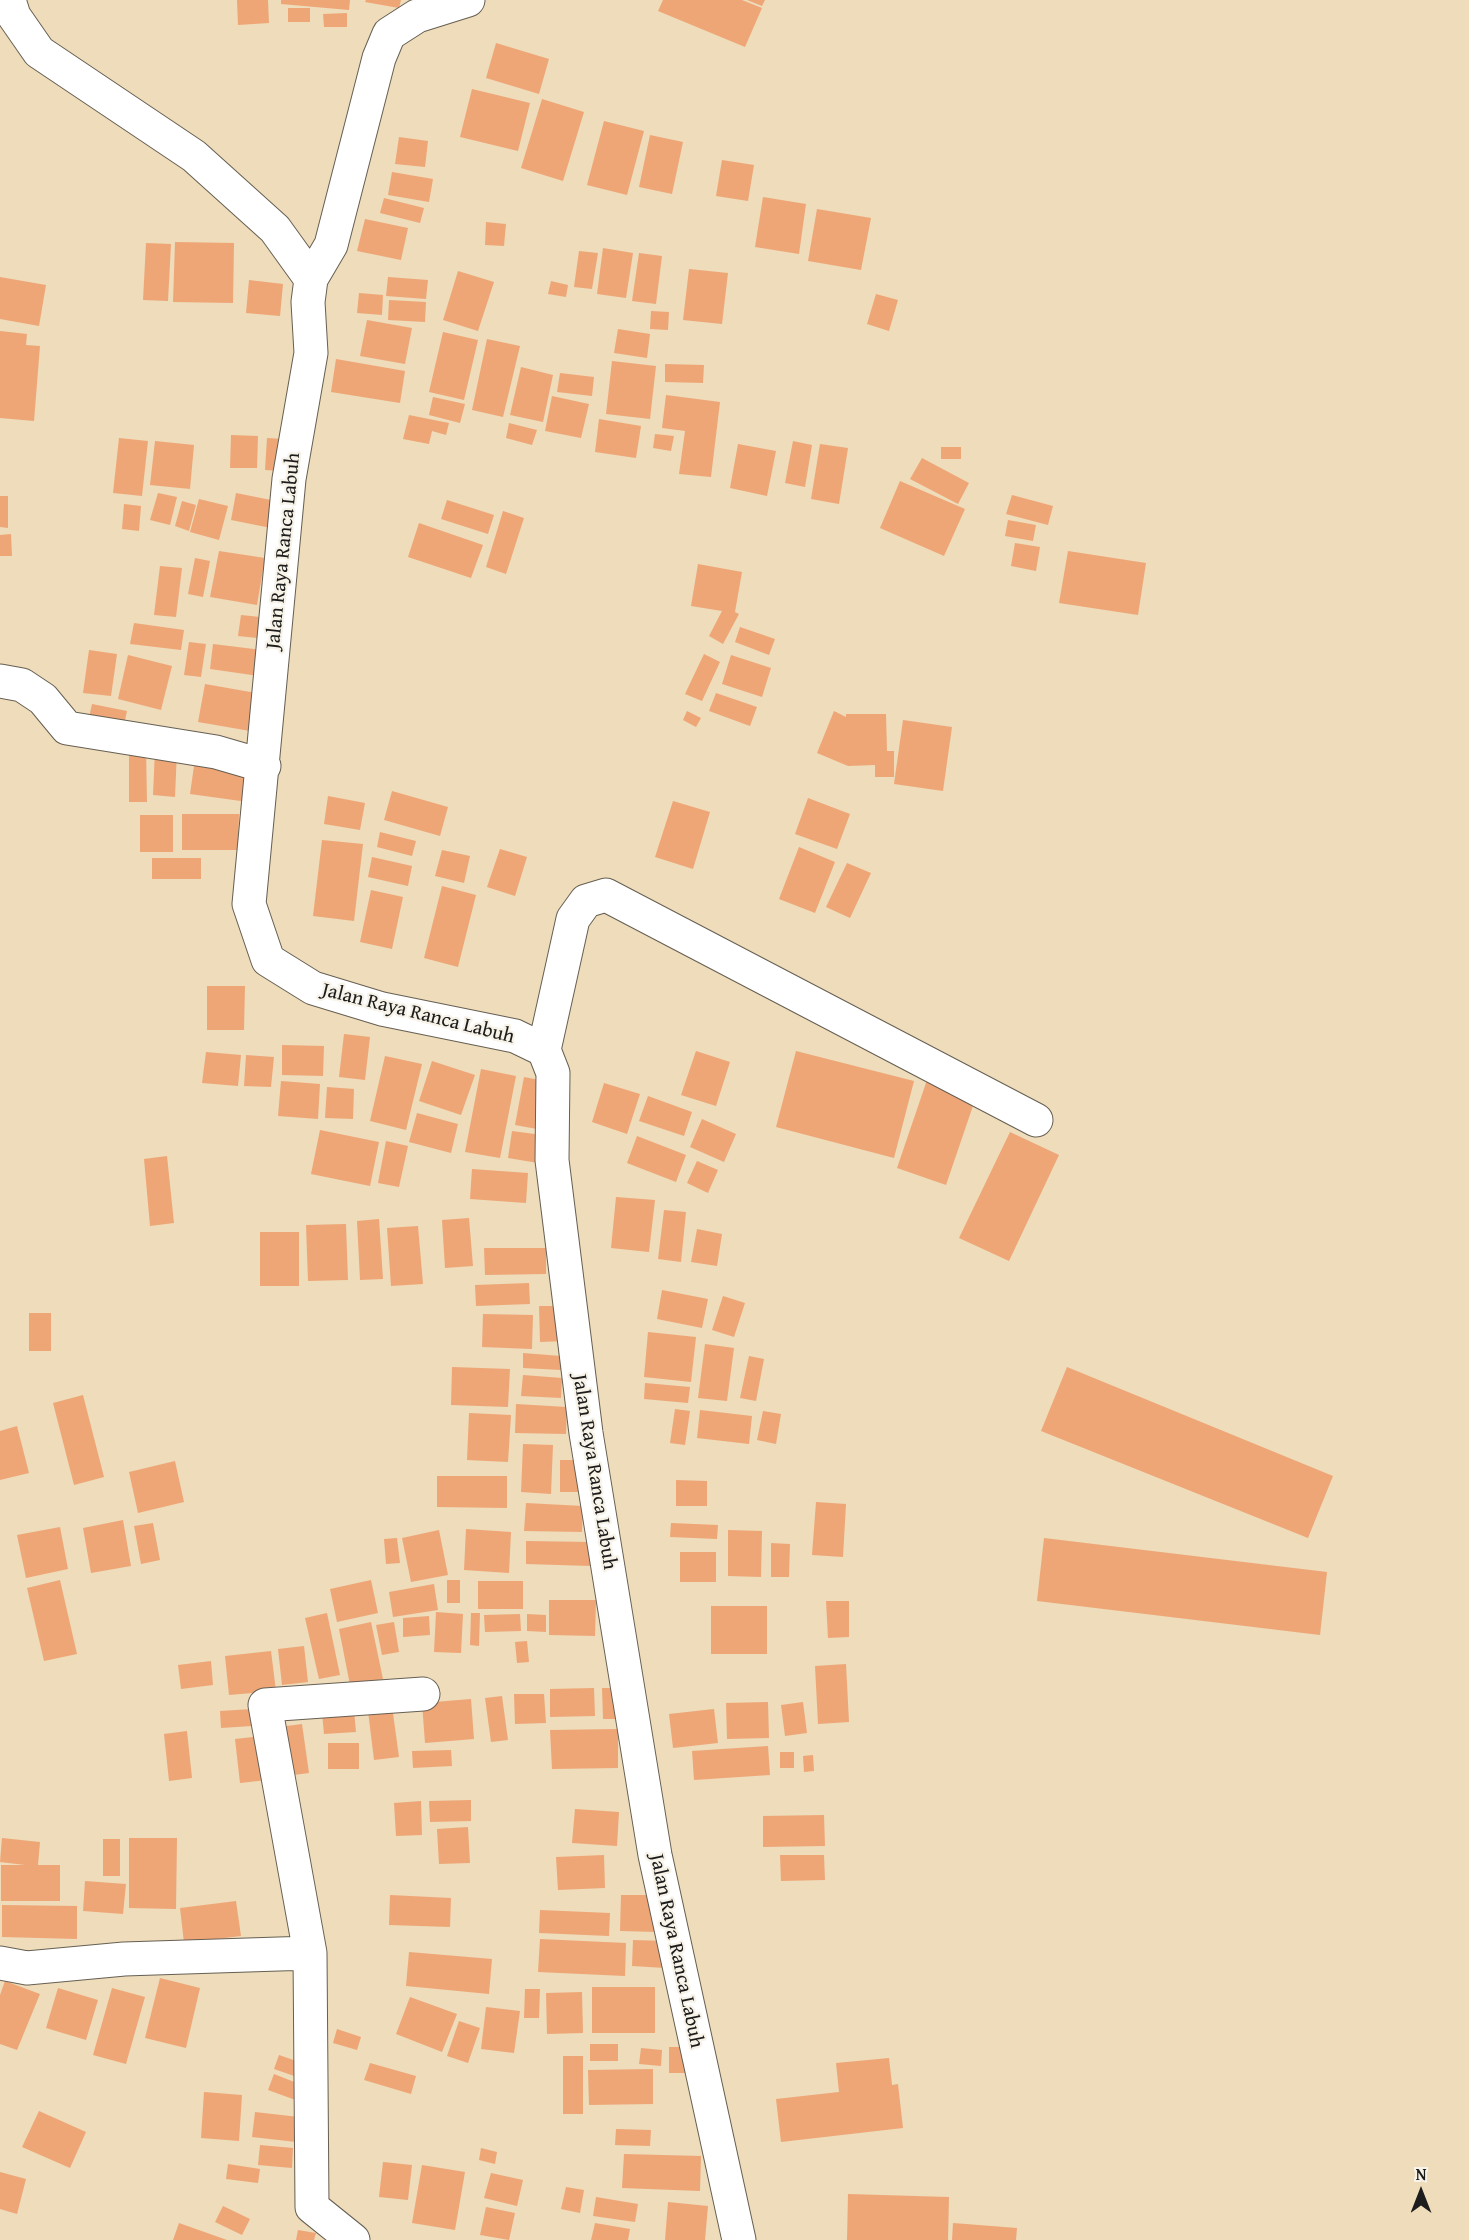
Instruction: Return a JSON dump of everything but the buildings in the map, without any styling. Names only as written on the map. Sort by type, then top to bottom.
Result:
[{"type":"street","points":[[8,16],[39,52],[202,163],[275,229],[311,279],[331,245],[379,58],[389,34],[417,16],[468,0]]},
{"type":"street","name":"Jalan Raya Ranca Labuh","points":[[311,279],[308,302],[311,353],[289,479],[264,766],[249,904],[268,960],[313,988],[382,1009],[515,1036],[544,1050],[554,1073],[552,1160],[596,1492],[655,1855],[738,2240]]},
{"type":"street","points":[[0,681],[22,685],[43,699],[67,728],[216,752],[264,766]]},
{"type":"street","points":[[544,1050],[573,919],[586,901],[606,895],[1036,1120]]},
{"type":"street","points":[[353,2240],[312,2207],[310,1953],[265,1705],[423,1694]]},
{"type":"street","points":[[0,1963],[27,1968],[124,1959],[310,1953]]}]
